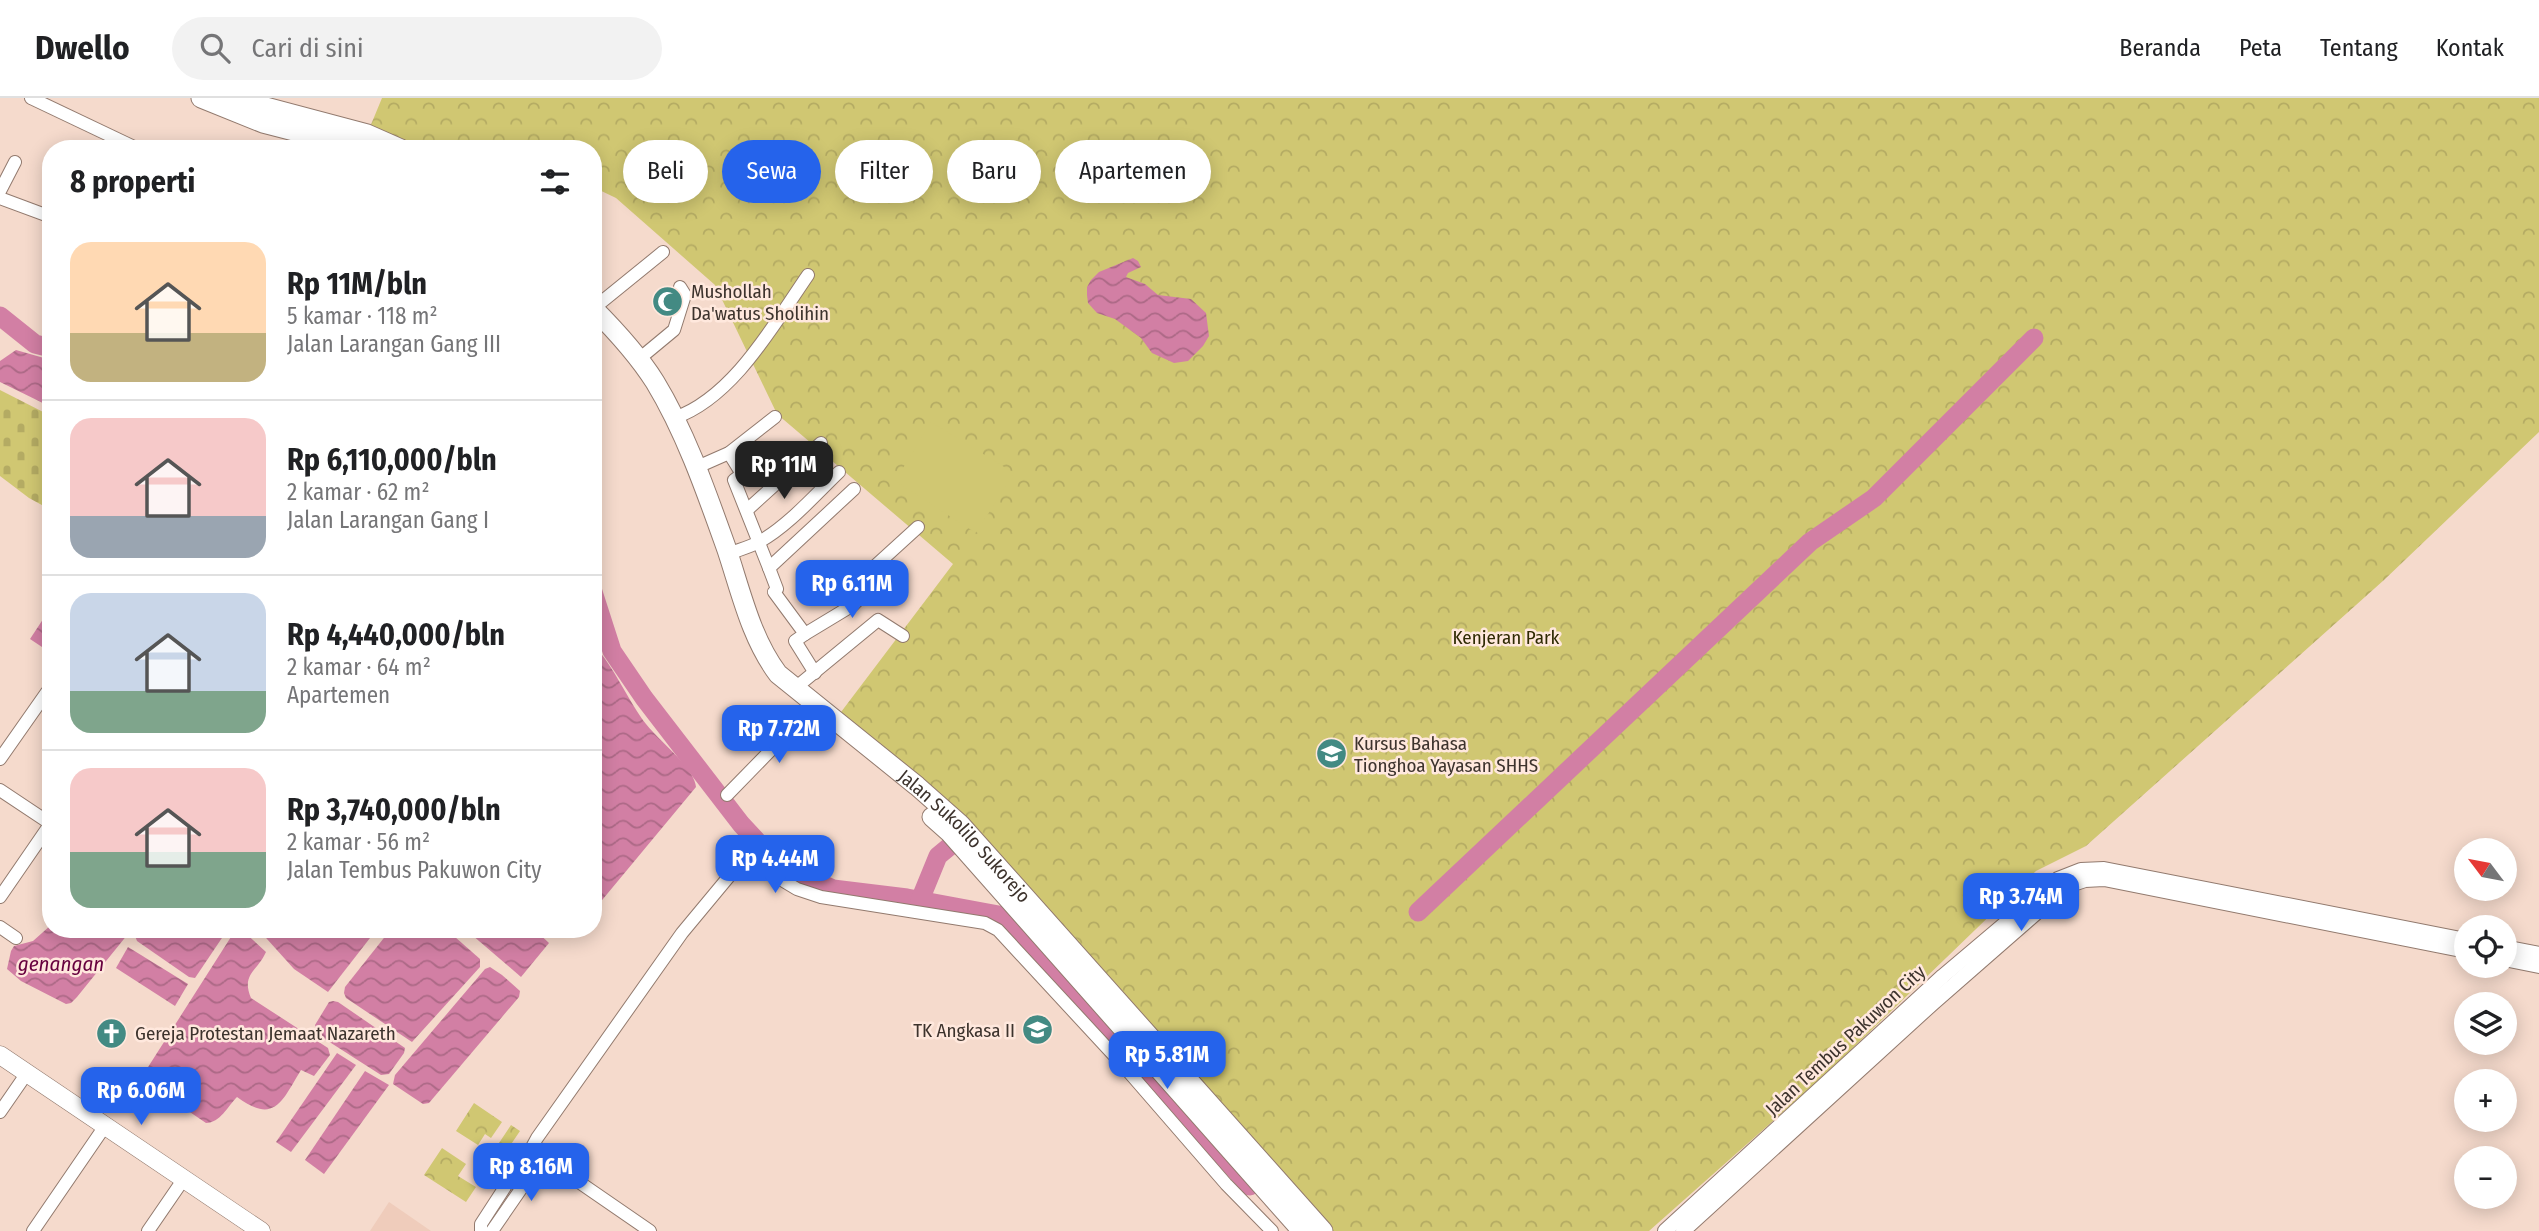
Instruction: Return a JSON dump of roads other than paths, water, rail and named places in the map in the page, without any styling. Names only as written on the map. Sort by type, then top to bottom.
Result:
[{"type":"main road","points":[[201,98],[263,123],[329,140]]},
{"type":"main road","points":[[232,98],[367,134],[375,140]]},
{"type":"main road","name":"Jalan Sukolilo Sukorejo","points":[[602,317],[640,358],[671,412],[733,552],[765,657],[775,677],[798,686],[862,740],[955,829],[1269,1183],[1323,1231]]},
{"type":"main road","name":"Jalan Sukolilo Sukorejo","points":[[697,468],[707,526],[754,660],[775,677],[808,712],[955,829]]},
{"type":"main road","points":[[0,1055],[261,1231]]},
{"type":"main road","name":"Jalan Sukolilo Sukorejo","points":[[1269,1183],[1302,1231]]},
{"type":"street","points":[[31,98],[121,140]]},
{"type":"street","points":[[0,191],[15,162]]},
{"type":"street","points":[[0,198],[42,214]]},
{"type":"street","points":[[602,303],[663,252]]},
{"type":"street","points":[[671,412],[714,396],[759,346],[808,275]]},
{"type":"street","points":[[640,358],[674,330],[685,295],[680,287]]},
{"type":"street","points":[[697,468],[729,453],[775,417]]},
{"type":"street","points":[[747,510],[821,443]]},
{"type":"street","points":[[729,453],[742,474],[734,480],[777,589],[774,592],[805,634]]},
{"type":"street","points":[[733,552],[760,542],[793,517],[839,472]]},
{"type":"street","points":[[769,568],[854,489]]},
{"type":"street","points":[[815,673],[795,641],[853,605],[858,600],[858,586],[862,578],[918,527]]},
{"type":"street","points":[[798,686],[878,620],[903,636]]},
{"type":"street","points":[[0,759],[42,699]]},
{"type":"street","points":[[727,795],[808,712]]},
{"type":"street","points":[[0,790],[42,818]]},
{"type":"street","points":[[0,897],[42,837]]},
{"type":"street","points":[[514,1174],[682,933],[731,874],[747,863],[757,864],[797,889],[821,897],[985,923],[998,930],[1226,1184],[1272,1231]]},
{"type":"street","name":"Jalan Tembus Pakuwon City","points":[[1665,1231],[1943,976],[2058,879],[2081,870],[2104,869],[2454,938]]},
{"type":"street","name":"Jalan Tembus Pakuwon City","points":[[1683,1231],[1933,1003],[2067,886],[2085,880],[2104,879],[2454,949]]},
{"type":"street","points":[[0,928],[16,938]]},
{"type":"street","points":[[2517,950],[2539,954]]},
{"type":"street","points":[[2517,962],[2539,966]]},
{"type":"street","points":[[0,1112],[27,1073]]},
{"type":"street","points":[[33,1231],[104,1126]]},
{"type":"street","points":[[531,1149],[650,1231]]},
{"type":"street","points":[[492,1231],[543,1157]]},
{"type":"street","points":[[148,1231],[183,1180]]},
{"type":"street","points":[[481,1231],[481,1224],[505,1187]]},
{"type":"water","points":[[1133,258],[1141,267],[1128,273],[1126,277],[1145,284],[1158,295],[1191,299],[1206,313],[1209,336],[1188,361],[1174,363],[1152,353],[1141,338],[1115,319],[1097,313],[1088,303],[1087,287],[1099,272]]},
{"type":"water","points":[[16,350],[42,357],[42,403],[0,382],[0,361]]},
{"type":"water","points":[[42,621],[42,647],[30,639]]},
{"type":"water","points":[[602,655],[646,724],[689,771],[696,787],[602,900]]},
{"type":"water","name":"genangan","points":[[42,933],[42,938],[125,938],[77,997],[66,1004],[21,981],[7,969],[14,946],[33,941]]},
{"type":"water","points":[[136,938],[222,938],[195,978],[189,977]]},
{"type":"water","points":[[230,938],[251,938],[266,952],[249,978],[248,990],[251,998],[328,1048],[330,1055],[314,1076],[301,1070],[276,1106],[260,1109],[237,1097],[220,1117],[206,1123],[144,1081],[143,1075]]},
{"type":"water","points":[[266,938],[370,938],[328,992],[294,969]]},
{"type":"water","points":[[384,938],[456,938],[480,959],[480,967],[412,1042],[346,998],[345,987]]},
{"type":"water","points":[[476,938],[544,938],[549,943],[521,977]]},
{"type":"water","points":[[128,947],[188,984],[175,1006],[116,968]]},
{"type":"water","points":[[490,967],[520,991],[519,997],[429,1103],[423,1104],[393,1084],[395,1075],[485,969]]},
{"type":"water","points":[[333,1001],[405,1048],[389,1074],[381,1075],[317,1034],[315,1025],[329,1002]]},
{"type":"water","points":[[337,1053],[356,1065],[291,1152],[276,1142]]},
{"type":"water","points":[[365,1071],[389,1085],[324,1174],[305,1160]]},
{"type":"waterway","points":[[0,316],[35,344],[42,346]]},
{"type":"waterway","points":[[1418,912],[1810,542],[1874,498],[2034,338]]},
{"type":"waterway","points":[[602,620],[612,651],[644,698],[741,824],[779,865],[833,889],[907,898],[1004,916],[1250,1186]]},
{"type":"waterway","points":[[920,900],[938,856],[967,832]]},
{"type":"place","name":"Mushollah Da'watus Sholihin","points":[[668,302]]},
{"type":"place","name":"Kursus Bahasa Tionghoa Yayasan SHHS","points":[[1331,754]]},
{"type":"place","name":"TK Angkasa II","points":[[1038,1030]]},
{"type":"place","name":"Gereja Protestan Jemaat Nazareth","points":[[112,1033]]},
{"type":"park label","name":"Kenjeran Park","points":[[1506,637]]}]
